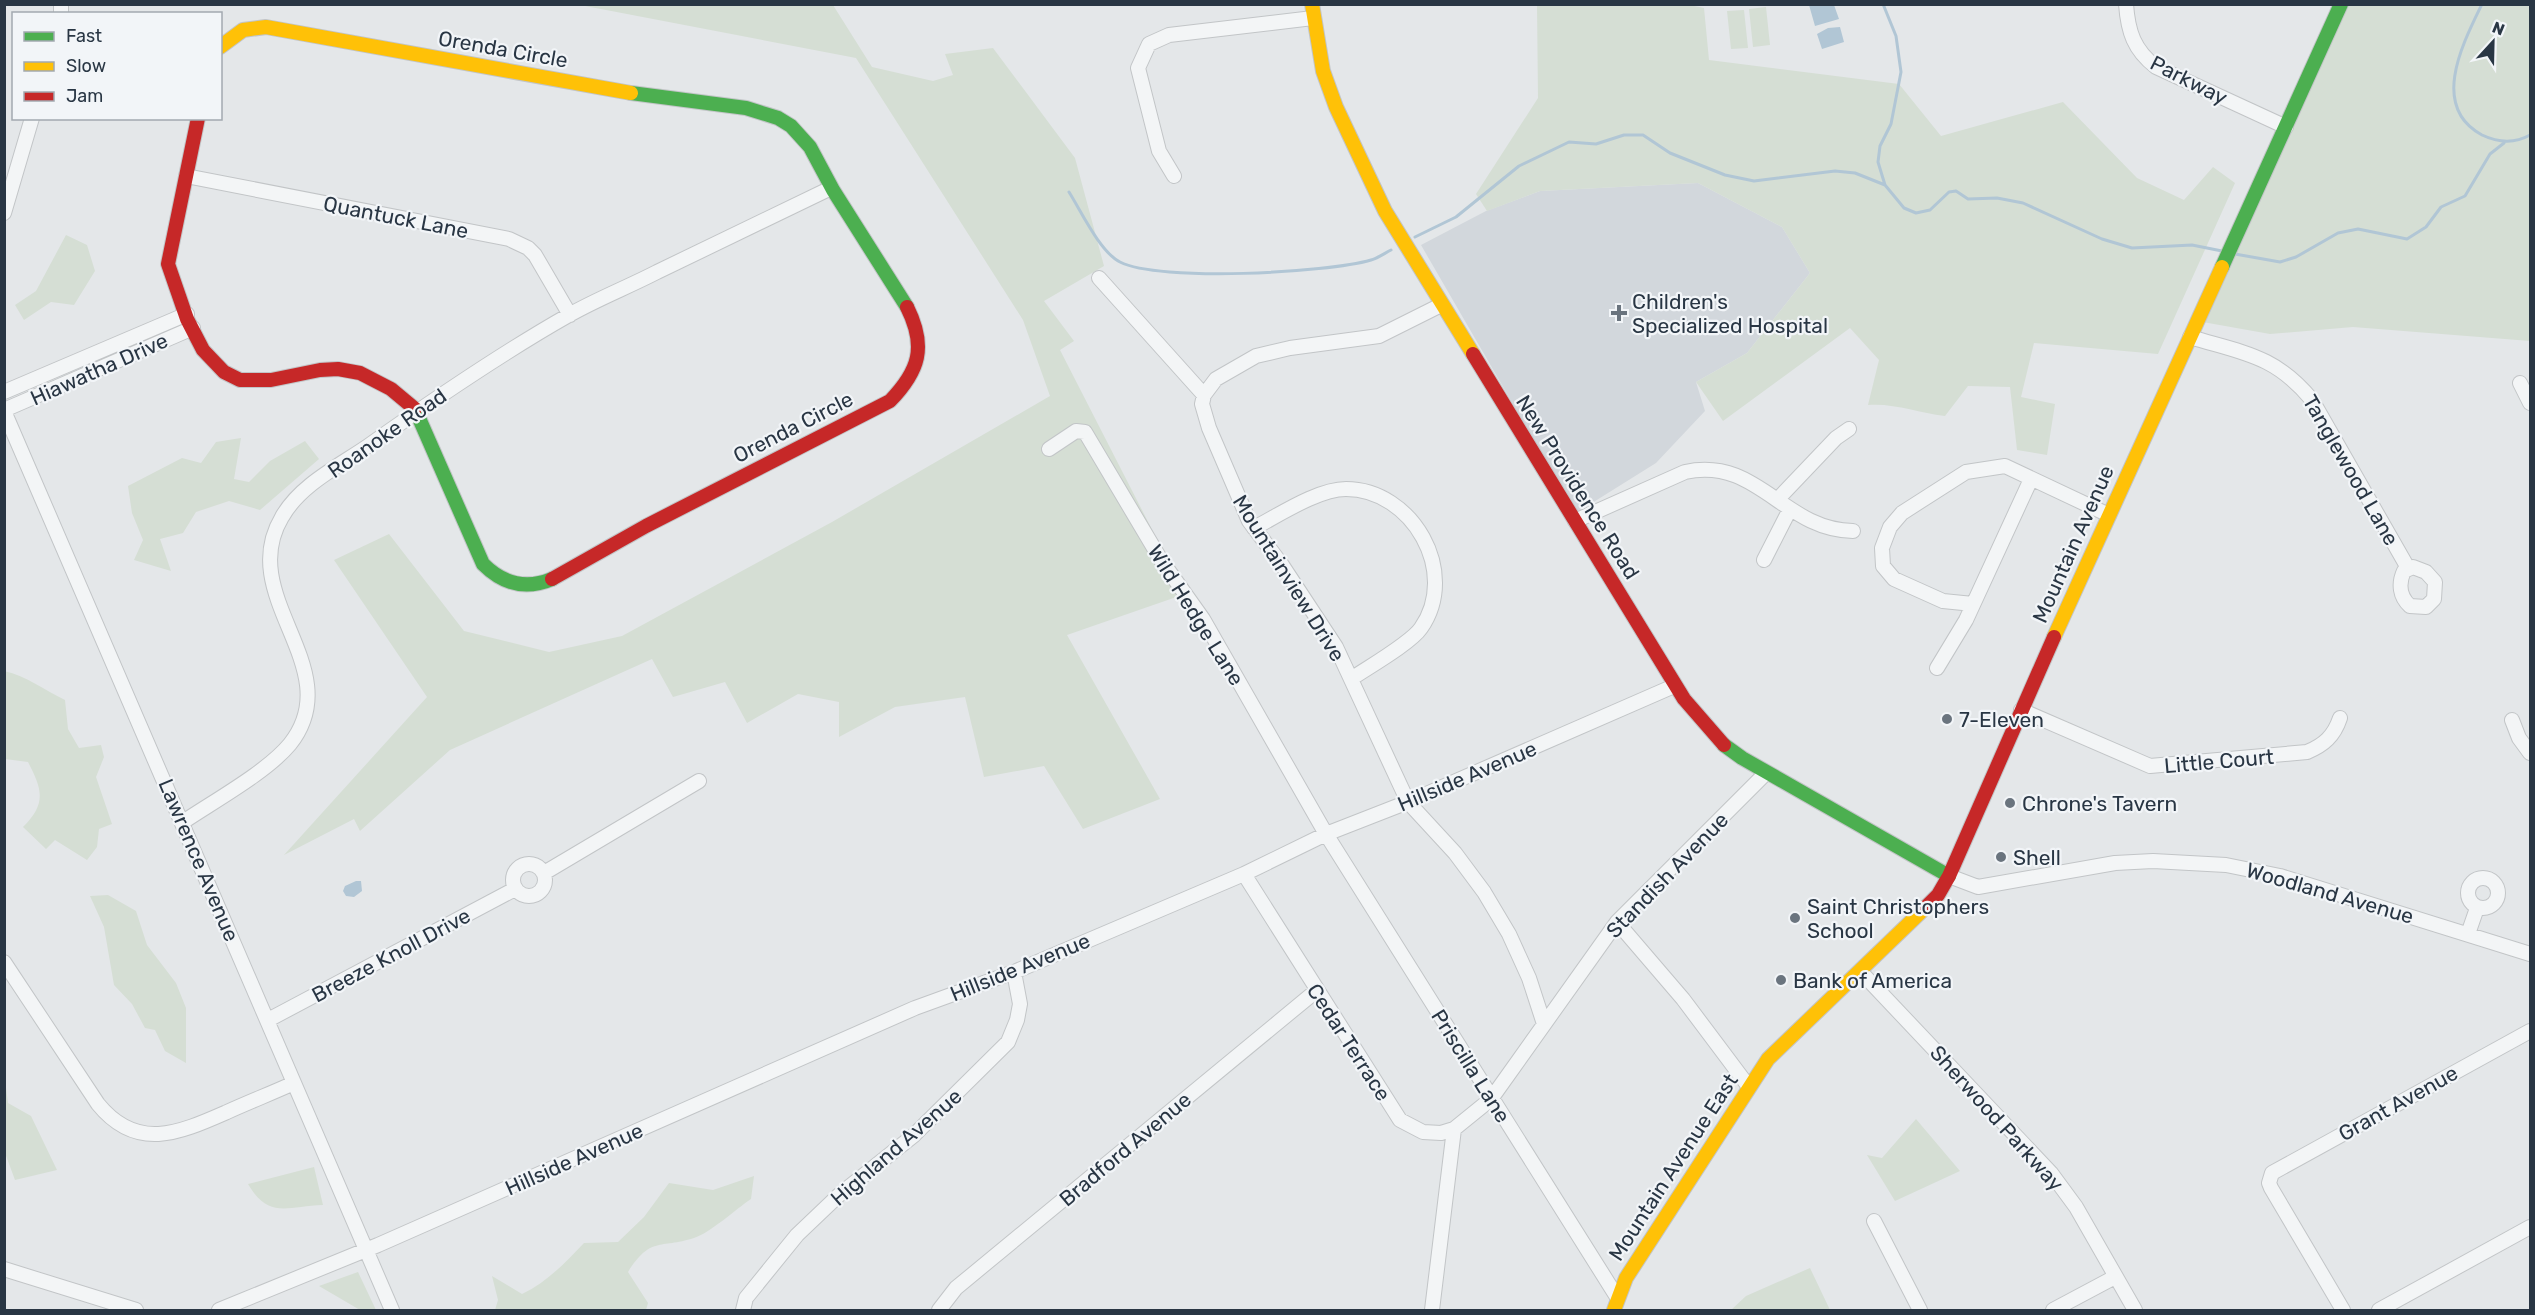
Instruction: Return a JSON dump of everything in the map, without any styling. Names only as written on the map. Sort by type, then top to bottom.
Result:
[{"type":"street","name":"Parkway","points":[[2126,4],[2131,38],[2137,50],[2156,67],[2286,127]]},
{"type":"street","name":"Mountain Avenue","points":[[1776,1052],[1938,895],[1949,876],[2109,515],[2341,4]]},
{"type":"street","points":[[1173,176],[1159,151],[1138,68],[1149,44],[1169,35],[1312,11]]},
{"type":"street","name":"New Providence Road","points":[[1312,11],[1323,71],[1347,135],[1390,220],[1674,686],[1719,741],[1766,773],[1949,876]]},
{"type":"street","name":"Orenda Circle","points":[[198,120],[168,264],[170,275],[209,359],[234,377],[266,383],[324,369],[345,370],[386,385],[417,411],[483,564],[500,579],[522,585],[551,579],[610,544],[890,401],[906,386],[916,367],[920,345],[918,331],[908,306],[831,188],[799,132],[780,118],[766,112],[667,99],[266,27],[243,30],[222,46]]},
{"type":"street","points":[[4,213],[31,120]]},
{"type":"street","name":"Quantuck Lane","points":[[186,176],[509,239],[528,248],[535,255],[570,315]]},
{"type":"street","name":"Roanoke Road","points":[[183,822],[277,758],[290,743],[303,718],[308,690],[306,672],[271,580],[269,561],[272,542],[283,515],[301,493],[417,411],[570,315],[831,188]]},
{"type":"street","points":[[1099,278],[1204,395],[1216,379],[1256,356],[1290,348],[1379,336],[1441,305]]},
{"type":"street","name":"Hiawatha Drive","points":[[4,392],[187,314]]},
{"type":"street","name":"Hiawatha Drive","points":[[4,411],[193,328]]},
{"type":"street","name":"Tanglewood Lane","points":[[2190,337],[2260,358],[2292,376],[2312,400],[2408,568]]},
{"type":"street","points":[[2520,383],[2530,403]]},
{"type":"street","name":"Mountainview Drive","points":[[1204,395],[1202,404],[1209,428],[1235,493],[1254,528],[1282,565],[1336,647],[1408,802],[1455,853],[1484,892],[1509,934],[1529,978],[1544,1024]]},
{"type":"street","name":"Lawrence Avenue","points":[[4,411],[392,1311]]},
{"type":"street","points":[[1777,500],[1836,438],[1849,429]]},
{"type":"street","name":"Wild Hedge Lane","points":[[1049,449],[1076,431],[1085,432],[1161,560],[1203,619],[1326,834]]},
{"type":"street","points":[[1973,604],[1943,600],[1894,579],[1883,566],[1882,548],[1890,527],[1902,513],[1966,472],[2005,466],[2109,515]]},
{"type":"street","points":[[1575,521],[1685,472],[1702,468],[1732,473],[1822,527],[1853,531]]},
{"type":"street","points":[[1937,668],[1973,604],[2031,479]]},
{"type":"street","points":[[1254,528],[1329,491],[1346,489],[1364,491],[1389,501],[1410,517],[1420,532],[1433,568],[1434,587],[1428,614],[1419,631],[1351,679]]},
{"type":"street","points":[[1764,560],[1790,509]]},
{"type":"street","name":"Hillside Avenue","points":[[219,1311],[367,1250],[915,1008],[1014,972],[1244,874],[1326,834],[1408,802],[1674,686]]},
{"type":"street","name":"Little Court","points":[[2021,711],[2150,766],[2307,752],[2325,744],[2337,728],[2340,718]]},
{"type":"street","points":[[2512,720],[2519,738],[2530,753]]},
{"type":"street","name":"Standish Avenue","points":[[1491,1099],[1617,922],[1766,773]]},
{"type":"street","points":[[515,890],[513,874],[520,866],[536,865],[544,873],[699,781]]},
{"type":"street","name":"Priscilla Lane","points":[[1326,834],[1615,1304]]},
{"type":"street","name":"Woodland Avenue","points":[[1949,876],[1978,887],[2115,863],[2153,861],[2226,865],[2280,876],[2530,954]]},
{"type":"street","name":"Breeze Knoll Drive","points":[[268,1020],[515,890],[529,897],[539,893],[545,884],[544,873]]},
{"type":"street","name":"Cedar Terrace","points":[[1244,874],[1316,991],[1400,1120],[1415,1130],[1432,1134],[1454,1128],[1491,1099]]},
{"type":"street","points":[[2469,934],[2477,908]]},
{"type":"street","points":[[1617,922],[1683,999],[1749,1087]]},
{"type":"street","points":[[4,962],[98,1104],[115,1121],[129,1129],[152,1135],[176,1133],[294,1083]]},
{"type":"street","name":"Sherwood Parkway","points":[[1860,970],[2051,1173],[2076,1207],[2135,1311]]},
{"type":"street","name":"Highland Avenue","points":[[743,1311],[746,1298],[797,1235],[838,1195],[913,1136],[1008,1042],[1015,1028],[1020,1004],[1014,972]]},
{"type":"street","name":"Bradford Avenue","points":[[939,1311],[956,1288],[1316,991]]},
{"type":"street","name":"Grant Avenue","points":[[2343,1311],[2271,1188],[2270,1178],[2277,1169],[2530,1031]]},
{"type":"street","name":"Mountain Avenue East","points":[[1615,1304],[1626,1278],[1749,1087],[1776,1052]]},
{"type":"street","points":[[1432,1311],[1454,1128]]},
{"type":"street","points":[[1874,1221],[1920,1311]]},
{"type":"street","points":[[2379,1311],[2530,1227]]},
{"type":"street","points":[[4,1269],[120,1309],[136,1311]]},
{"type":"street","points":[[2053,1311],[2115,1276]]},
{"type":"shaded area","points":[[1685,4],[1704,8],[1709,60],[1899,84],[1941,136],[2063,102],[2137,178],[2184,200],[2213,167],[2235,183],[2158,354],[2034,343],[2021,397],[2055,404],[2047,455],[2017,450],[2010,387],[1968,386],[1945,416],[1888,405],[1868,405],[1879,360],[1850,328],[1723,421],[1696,382],[1747,353],[1810,273],[1782,227],[1698,183],[1540,191],[1487,211],[1476,194],[1538,98],[1537,5]]},
{"type":"shaded area","points":[[580,5],[833,5],[872,67],[933,81],[953,75],[945,54],[993,48],[1075,158],[1104,266],[1044,301],[1074,341],[1060,350],[1185,594],[1067,635],[1160,799],[1083,829],[1044,766],[984,777],[965,697],[895,707],[839,737],[839,702],[798,694],[747,723],[725,682],[673,697],[652,659],[450,750],[360,831],[354,819],[284,855],[427,697],[334,560],[389,534],[464,631],[549,652],[622,636],[832,522],[1050,396],[1023,320],[856,58]]},
{"type":"shaded area","points":[[2348,5],[2530,5],[2530,341],[2353,327],[2270,334],[2197,321]]},
{"type":"shaded area","points":[[1766,7],[1770,45],[1753,47],[1749,9]]},
{"type":"shaded area","points":[[1744,10],[1748,48],[1731,49],[1727,11]]},
{"type":"shaded area","name":"Children's Specialized Hospital","points":[[1698,183],[1782,227],[1810,273],[1747,353],[1696,382],[1705,411],[1656,463],[1576,513],[1421,245],[1486,211],[1540,191]]},
{"type":"shaded area","points":[[66,235],[87,245],[95,271],[74,305],[51,302],[24,320],[15,305],[36,291]]},
{"type":"shaded area","points":[[241,438],[234,479],[249,482],[270,461],[305,441],[319,459],[260,510],[229,501],[196,512],[183,533],[160,539],[171,571],[134,560],[143,540],[132,513],[128,486],[182,458],[201,463],[216,442]]},
{"type":"shaded area","points":[[4,671],[28,680],[65,700],[68,729],[79,748],[101,745],[104,757],[96,777],[112,824],[99,829],[97,847],[87,860],[55,840],[46,849],[23,827],[36,811],[40,796],[28,762],[5,759]]},
{"type":"shaded area","points":[[108,895],[136,911],[147,945],[176,983],[186,1008],[186,1063],[165,1051],[155,1030],[145,1028],[132,1004],[114,985],[104,927],[90,896]]},
{"type":"shaded area","points":[[5,1080],[8,1103],[31,1116],[57,1170],[15,1180],[5,1153]]},
{"type":"shaded area","points":[[1916,1119],[1960,1171],[1895,1201],[1867,1155],[1882,1158]]},
{"type":"shaded area","points":[[314,1167],[323,1205],[271,1207],[256,1195],[248,1184]]},
{"type":"shaded area","points":[[754,1176],[751,1199],[715,1226],[694,1238],[650,1248],[636,1261],[628,1272],[648,1303],[646,1310],[495,1310],[498,1300],[492,1276],[522,1294],[548,1278],[584,1243],[618,1242],[644,1217],[669,1183],[713,1190]]},
{"type":"shaded area","points":[[1810,1268],[1830,1310],[1731,1310],[1746,1296]]},
{"type":"shaded area","points":[[358,1272],[376,1310],[360,1310],[319,1286]]},
{"type":"water","points":[[1809,5],[1834,5],[1839,19],[1815,26]]},
{"type":"water","points":[[1840,27],[1844,42],[1822,49],[1817,34],[1828,28]]},
{"type":"water","points":[[361,881],[362,891],[354,897],[346,896],[343,891],[345,886]]},
{"type":"waterway","points":[[1883,4],[1896,36],[1901,72],[1891,124],[1880,146],[1878,162],[1885,185]]},
{"type":"waterway","points":[[2482,4],[2466,38],[2455,74],[2454,92],[2457,108],[2466,123],[2488,138],[2512,141],[2530,135]]},
{"type":"waterway","points":[[1415,237],[1456,217],[1519,166],[1569,142],[1596,144],[1624,135],[1643,135],[1670,153],[1725,175],[1754,181],[1835,171],[1855,173],[1885,185],[1904,208],[1916,213],[1930,210],[1949,192],[1956,191],[1968,199],[1997,198],[2023,203],[2102,239],[2132,248],[2192,245],[2222,251]]},
{"type":"waterway","points":[[2235,254],[2280,262],[2296,257],[2338,233],[2358,229],[2407,239],[2426,227],[2441,207],[2465,196],[2490,154],[2504,143]]},
{"type":"waterway","points":[[1069,192],[1105,250],[1120,262],[1140,268],[1205,274],[1283,272],[1349,265],[1374,259],[1391,250]]},
{"type":"traffic: fast","points":[[2222,267],[2341,4]]},
{"type":"traffic: fast","points":[[631,93],[746,108],[778,118],[791,126],[810,147],[833,190],[907,307]]},
{"type":"traffic: fast","points":[[415,409],[483,564],[499,576],[515,583],[533,584],[552,579]]},
{"type":"traffic: fast","points":[[1724,745],[1742,758],[1949,876]]},
{"type":"traffic: slow","points":[[1312,4],[1323,71],[1336,107],[1385,211],[1473,354]]},
{"type":"traffic: slow","points":[[222,46],[243,30],[266,27],[631,93]]},
{"type":"traffic: slow","points":[[2054,637],[2222,267]]},
{"type":"traffic: slow","points":[[1614,1310],[1626,1278],[1768,1059],[1926,907]]},
{"type":"traffic: jam","points":[[198,120],[168,264],[187,319],[203,350],[224,372],[240,380],[271,380],[320,370],[338,369],[360,373],[391,389],[415,409]]},
{"type":"traffic: jam","points":[[552,579],[646,526],[890,401],[908,379],[917,358],[917,334],[907,307]]},
{"type":"traffic: jam","points":[[1473,354],[1684,699],[1724,745]]},
{"type":"traffic: jam","points":[[1926,907],[1938,895],[1949,876],[2054,637]]},
{"type":"place","name":"Children's Specialized Hospital","points":[[1619,313]]},
{"type":"place","name":"7-Eleven","points":[[1947,719]]},
{"type":"place","name":"Chrone's Tavern","points":[[2010,803]]},
{"type":"place","name":"Shell","points":[[2001,857]]},
{"type":"place","name":"Saint Christophers School","points":[[1795,918]]},
{"type":"place","name":"Bank of America","points":[[1781,980]]}]
